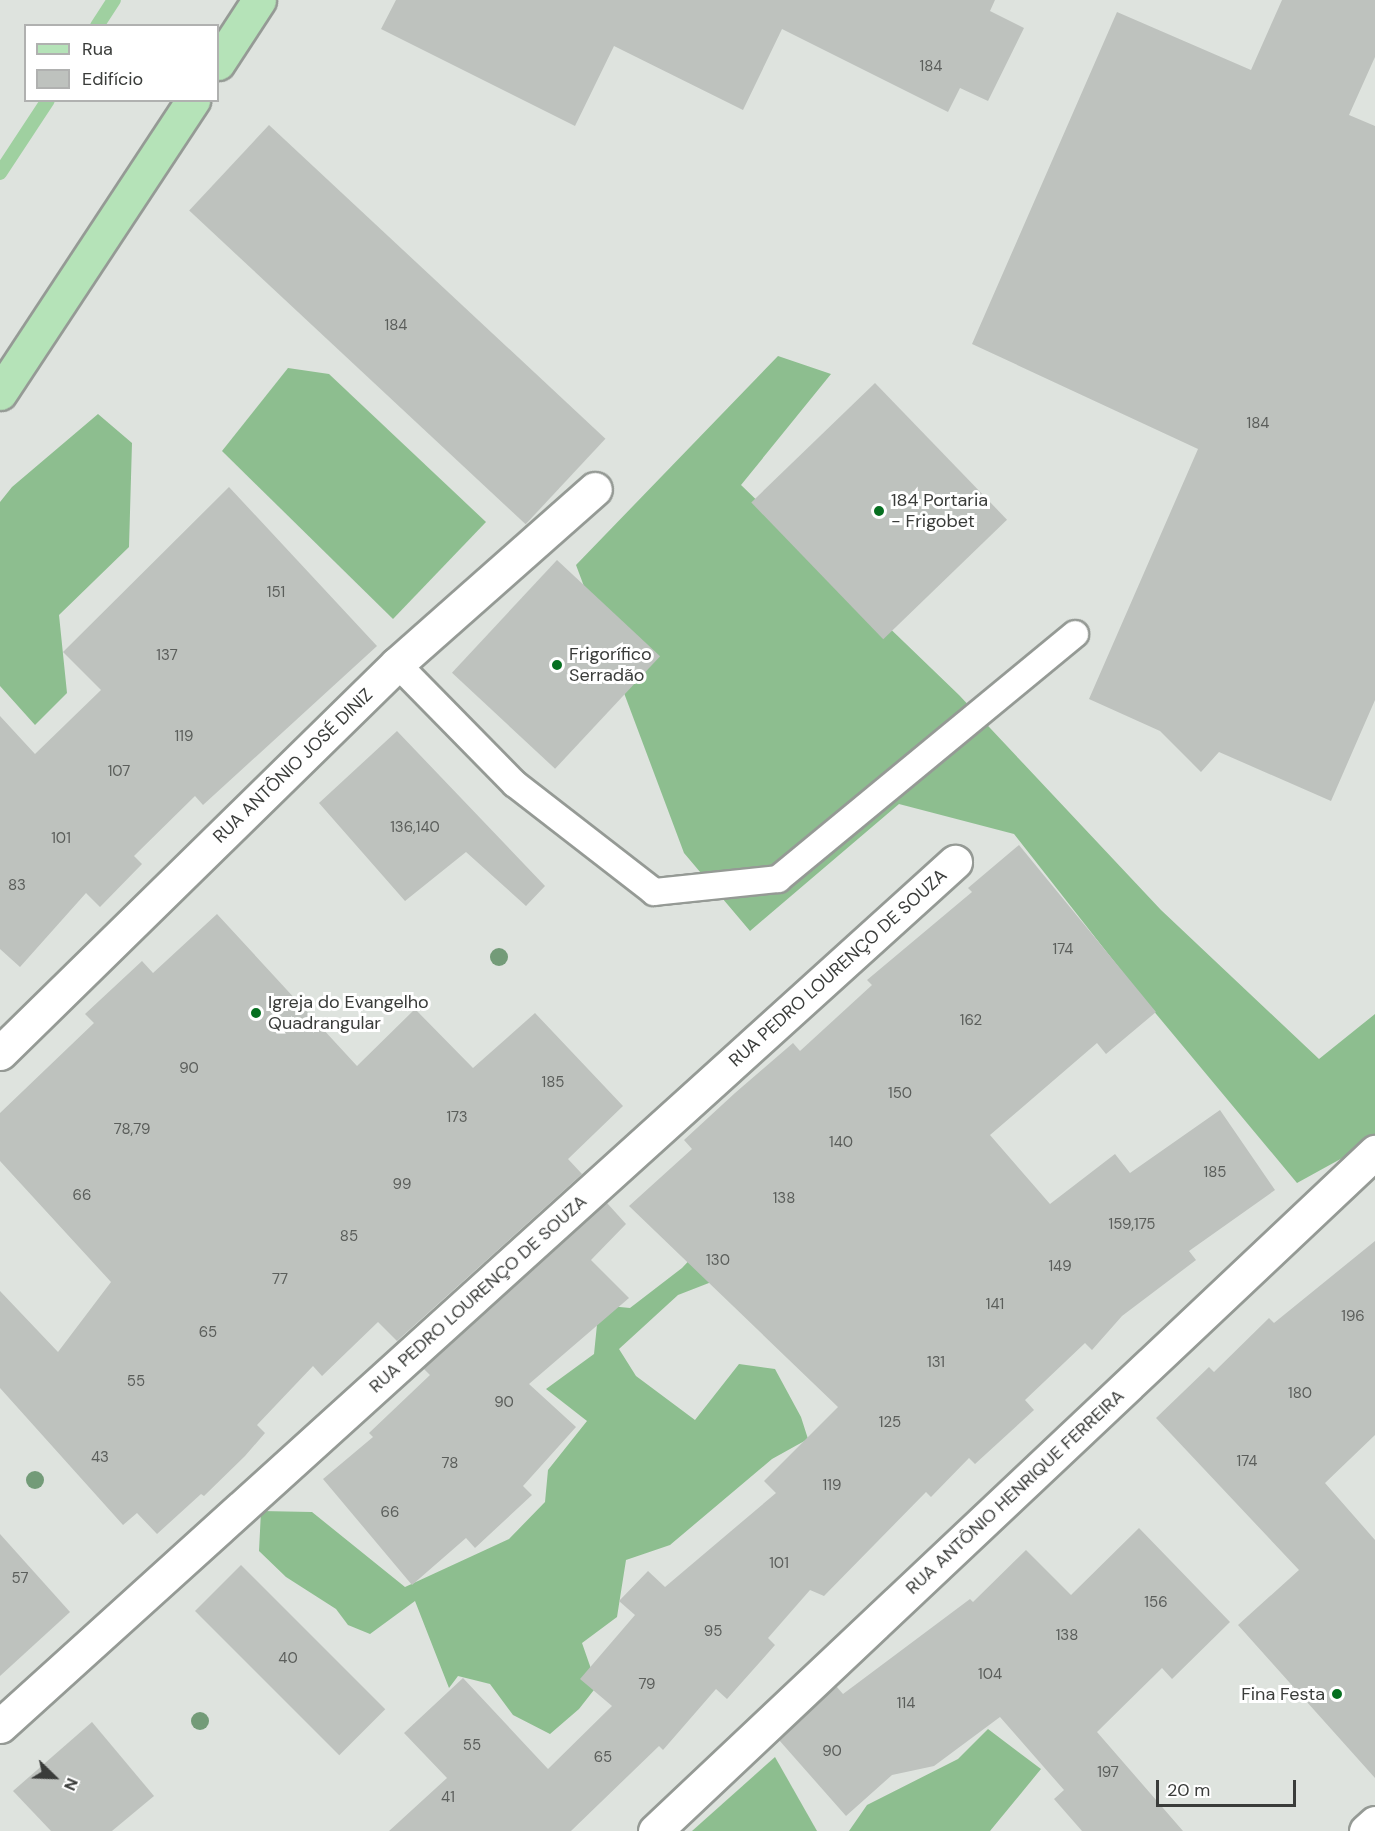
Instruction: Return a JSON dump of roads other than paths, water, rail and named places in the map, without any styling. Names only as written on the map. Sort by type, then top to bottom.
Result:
[{"type":"main road","points":[[219,61],[259,0]]},
{"type":"main road","points":[[0,393],[192,102]]},
{"type":"street","name":"RUA ANTÔNIO JOSÉ DINIZ","points":[[0,1053],[397,664],[595,489]]},
{"type":"street","name":"RUA PEDRO LOURENÇO DE SOUZA","points":[[0,1726],[955,862]]},
{"type":"street","name":"RUA ANTÔNIO HENRIQUE FERREIRA","points":[[655,1831],[1375,1152]]},
{"type":"street","points":[[1366,1831],[1375,1823]]},
{"type":"lane","points":[[397,664],[515,784],[654,892],[778,879],[1075,634]]},
{"type":"waterway","points":[[98,24],[114,0]]},
{"type":"waterway","points":[[0,173],[47,102]]},
{"type":"place","name":"184 Portaria - Frigobet","points":[[879,511]]},
{"type":"place","name":"Frigorífico Serradão","points":[[557,665]]},
{"type":"place","name":"Igreja do Evangelho Quadrangular","points":[[256,1013]]},
{"type":"place","name":"Fina Festa","points":[[1337,1694]]}]
